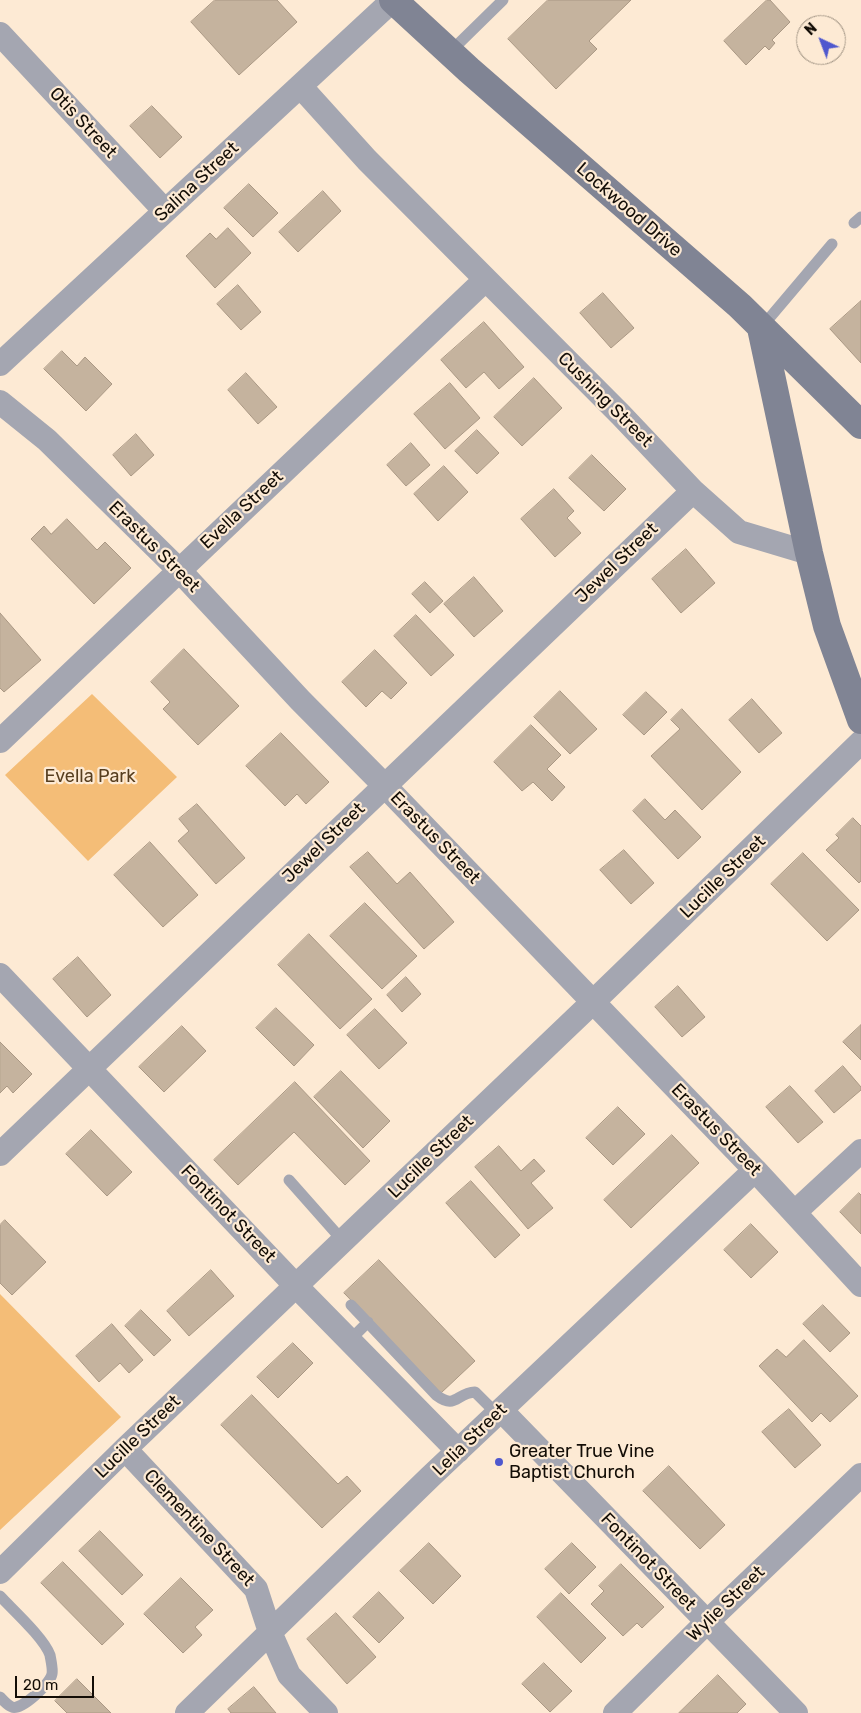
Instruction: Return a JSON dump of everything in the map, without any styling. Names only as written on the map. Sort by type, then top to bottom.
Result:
[{"type":"main road","name":"Lockwood Drive","points":[[393,0],[740,306],[861,425]]},
{"type":"main road","points":[[761,328],[809,553],[827,626],[861,720]]},
{"type":"street","name":"Salina Street","points":[[0,364],[393,0]]},
{"type":"street","name":"Otis Street","points":[[0,34],[166,211]]},
{"type":"street","name":"Cushing Street","points":[[300,87],[367,160],[621,415],[692,491],[739,532],[809,553]]},
{"type":"street","name":"Evella Street","points":[[0,741],[485,280]]},
{"type":"street","name":"Erastus Street","points":[[0,402],[47,440],[178,570],[300,700],[755,1170],[861,1284]]},
{"type":"street","name":"Jewel Street","points":[[0,1154],[692,491]]},
{"type":"street","name":"Lucille Street","points":[[0,1572],[125,1449],[593,1002],[861,742]]},
{"type":"street","name":"Fontinot Street","points":[[0,975],[296,1286],[350,1340],[392,1366],[427,1403],[458,1451]]},
{"type":"street","points":[[795,1212],[861,1151]]},
{"type":"street","name":"Lelia Street","points":[[187,1713],[458,1451],[755,1170]]},
{"type":"street","name":"Fontinot Street","points":[[499,1412],[796,1713]]},
{"type":"street","name":"Clementine Street","points":[[125,1449],[256,1589],[270,1632],[289,1675],[326,1713]]},
{"type":"street","name":"Wylie Street","points":[[615,1713],[861,1475]]},
{"type":"lane","points":[[450,52],[503,0]]},
{"type":"lane","points":[[761,328],[832,244]]},
{"type":"lane","points":[[289,1180],[343,1241]]},
{"type":"lane","points":[[351,1305],[368,1322],[392,1366]]},
{"type":"lane","points":[[350,1340],[368,1322]]},
{"type":"lane","points":[[427,1403],[443,1400],[450,1403],[468,1393],[475,1392],[499,1412]]},
{"type":"lane","points":[[0,1596],[42,1642],[49,1654],[52,1674],[39,1693],[17,1708],[12,1707],[0,1697]]},
{"type":"green space","name":"Evella Park","points":[[92,694],[177,777],[88,861],[5,775]]},
{"type":"green space","points":[[0,1294],[121,1417],[0,1530]]},
{"type":"building","points":[[215,0],[277,0],[297,22],[239,75],[191,22]]},
{"type":"building","points":[[548,0],[631,0],[589,41],[597,49],[556,89],[508,39]]},
{"type":"building","points":[[767,0],[770,0],[790,22],[772,40],[775,43],[769,50],[765,46],[746,65],[724,41]]},
{"type":"building","points":[[152,106],[182,137],[160,158],[130,126]]},
{"type":"building","points":[[249,184],[278,213],[253,237],[224,208]]},
{"type":"building","points":[[323,191],[341,211],[298,252],[279,232]]},
{"type":"building","points":[[228,228],[251,253],[215,288],[186,256],[210,233],[216,239]]},
{"type":"building","points":[[238,285],[261,312],[241,330],[217,304]]},
{"type":"building","points":[[603,293],[634,328],[611,348],[580,313]]},
{"type":"building","points":[[861,301],[861,363],[830,329]]},
{"type":"building","points":[[484,322],[524,367],[499,389],[484,372],[466,388],[441,360]]},
{"type":"building","points":[[62,351],[77,366],[85,357],[112,384],[86,411],[44,369]]},
{"type":"building","points":[[246,373],[277,407],[258,424],[228,390]]},
{"type":"building","points":[[534,378],[562,408],[522,446],[494,417]]},
{"type":"building","points":[[450,383],[480,418],[445,449],[414,414]]},
{"type":"building","points":[[477,430],[499,453],[477,474],[455,451]]},
{"type":"building","points":[[136,434],[154,455],[131,476],[113,455]]},
{"type":"building","points":[[411,443],[430,465],[406,486],[387,465]]},
{"type":"building","points":[[592,455],[626,489],[604,511],[569,478]]},
{"type":"building","points":[[444,466],[468,492],[438,521],[414,494]]},
{"type":"building","points":[[554,489],[574,511],[567,518],[581,533],[555,557],[521,519]]},
{"type":"building","points":[[67,519],[97,550],[105,542],[131,568],[94,604],[31,539],[44,526],[51,534]]},
{"type":"building","points":[[686,549],[715,583],[681,613],[652,579]]},
{"type":"building","points":[[474,577],[503,611],[474,637],[444,604]]},
{"type":"building","points":[[425,582],[443,601],[430,613],[412,594]]},
{"type":"building","points":[[0,613],[41,660],[4,692],[0,688]]},
{"type":"building","points":[[416,615],[454,655],[431,676],[394,636]]},
{"type":"building","points":[[184,649],[239,706],[198,745],[163,709],[170,702],[151,682]]},
{"type":"building","points":[[375,650],[407,683],[391,699],[382,691],[366,707],[342,682]]},
{"type":"building","points":[[560,691],[597,729],[570,754],[534,717]]},
{"type":"building","points":[[646,692],[667,712],[644,735],[623,715]]},
{"type":"building","points":[[752,699],[782,733],[759,753],[729,720]]},
{"type":"building","points":[[682,709],[741,772],[702,810],[651,756],[680,729],[671,720]]},
{"type":"building","points":[[531,725],[561,755],[547,769],[565,787],[552,801],[533,782],[522,791],[494,762]]},
{"type":"building","points":[[281,733],[329,782],[306,804],[297,794],[285,806],[246,766]]},
{"type":"building","points":[[645,799],[665,820],[675,810],[701,837],[678,859],[633,811]]},
{"type":"building","points":[[197,804],[245,858],[216,884],[178,841],[189,831],[179,819]]},
{"type":"building","points":[[853,818],[861,826],[861,881],[859,883],[826,850],[839,838],[836,835]]},
{"type":"building","points":[[150,842],[198,895],[163,927],[114,875]]},
{"type":"building","points":[[624,850],[654,883],[631,904],[600,870]]},
{"type":"building","points":[[368,852],[397,884],[410,872],[454,922],[424,949],[350,867]]},
{"type":"building","points":[[803,853],[859,910],[827,941],[771,884]]},
{"type":"building","points":[[365,903],[417,956],[382,989],[330,936]]},
{"type":"building","points":[[309,934],[372,999],[340,1029],[278,965]]},
{"type":"building","points":[[78,957],[111,995],[87,1017],[53,979]]},
{"type":"building","points":[[406,977],[421,994],[402,1012],[387,995]]},
{"type":"building","points":[[678,986],[705,1017],[682,1037],[655,1007]]},
{"type":"building","points":[[276,1008],[314,1045],[294,1066],[256,1028]]},
{"type":"building","points":[[375,1009],[407,1043],[379,1069],[347,1035]]},
{"type":"building","points":[[861,1025],[861,1060],[843,1042]]},
{"type":"building","points":[[182,1026],[206,1051],[164,1092],[139,1067]]},
{"type":"building","points":[[0,1042],[32,1074],[13,1093],[7,1086],[0,1093]]},
{"type":"building","points":[[843,1066],[861,1087],[861,1090],[834,1113],[815,1091]]},
{"type":"building","points":[[341,1071],[390,1121],[363,1148],[314,1097]]},
{"type":"building","points":[[295,1082],[370,1161],[345,1185],[294,1132],[238,1185],[214,1160]]},
{"type":"building","points":[[790,1086],[823,1122],[798,1143],[766,1107]]},
{"type":"building","points":[[618,1107],[645,1134],[613,1165],[586,1138]]},
{"type":"building","points":[[91,1130],[132,1172],[107,1196],[66,1154]]},
{"type":"building","points":[[672,1135],[699,1163],[631,1228],[604,1200]]},
{"type":"building","points":[[499,1146],[521,1171],[534,1159],[545,1171],[531,1183],[553,1208],[528,1229],[475,1167]]},
{"type":"building","points":[[471,1181],[520,1235],[495,1258],[446,1203]]},
{"type":"building","points":[[859,1193],[861,1195],[861,1234],[840,1212]]},
{"type":"building","points":[[5,1220],[46,1262],[12,1295],[0,1283],[0,1225]]},
{"type":"building","points":[[751,1224],[778,1252],[751,1278],[724,1250]]},
{"type":"building","points":[[379,1260],[475,1361],[441,1393],[344,1293]]},
{"type":"building","points":[[211,1270],[234,1296],[189,1336],[167,1311]]},
{"type":"building","points":[[823,1305],[850,1333],[830,1352],[803,1324]]},
{"type":"building","points":[[141,1310],[171,1340],[154,1356],[125,1326]]},
{"type":"building","points":[[112,1324],[143,1360],[129,1373],[120,1363],[99,1382],[76,1356]]},
{"type":"building","points":[[804,1340],[858,1396],[830,1422],[821,1413],[812,1422],[759,1366],[777,1349],[786,1357]]},
{"type":"building","points":[[293,1343],[313,1363],[278,1398],[257,1377]]},
{"type":"building","points":[[252,1395],[338,1484],[347,1476],[361,1491],[322,1528],[221,1425]]},
{"type":"building","points":[[789,1409],[821,1445],[795,1468],[762,1432]]},
{"type":"building","points":[[669,1466],[725,1525],[700,1549],[643,1491]]},
{"type":"building","points":[[100,1531],[143,1575],[122,1595],[79,1551]]},
{"type":"building","points":[[429,1543],[461,1576],[433,1604],[400,1571]]},
{"type":"building","points":[[572,1543],[596,1567],[569,1594],[545,1569]]},
{"type":"building","points":[[63,1562],[124,1624],[102,1645],[41,1583]]},
{"type":"building","points":[[621,1564],[664,1607],[642,1628],[637,1623],[623,1636],[591,1604],[604,1591],[599,1586]]},
{"type":"building","points":[[181,1578],[213,1610],[195,1627],[202,1635],[183,1653],[144,1614]]},
{"type":"building","points":[[379,1592],[404,1618],[379,1643],[353,1617]]},
{"type":"building","points":[[561,1593],[606,1638],[581,1663],[537,1617]]},
{"type":"building","points":[[336,1613],[376,1657],[347,1684],[307,1639]]},
{"type":"building","points":[[544,1663],[572,1691],[550,1712],[522,1684]]},
{"type":"building","points":[[718,1675],[746,1704],[737,1713],[679,1713]]},
{"type":"building","points":[[77,1679],[111,1713],[67,1713],[55,1701]]},
{"type":"building","points":[[254,1687],[276,1713],[231,1713],[228,1709]]},
{"type":"place","name":"Greater True Vine Baptist Church","points":[[499,1462]]}]
